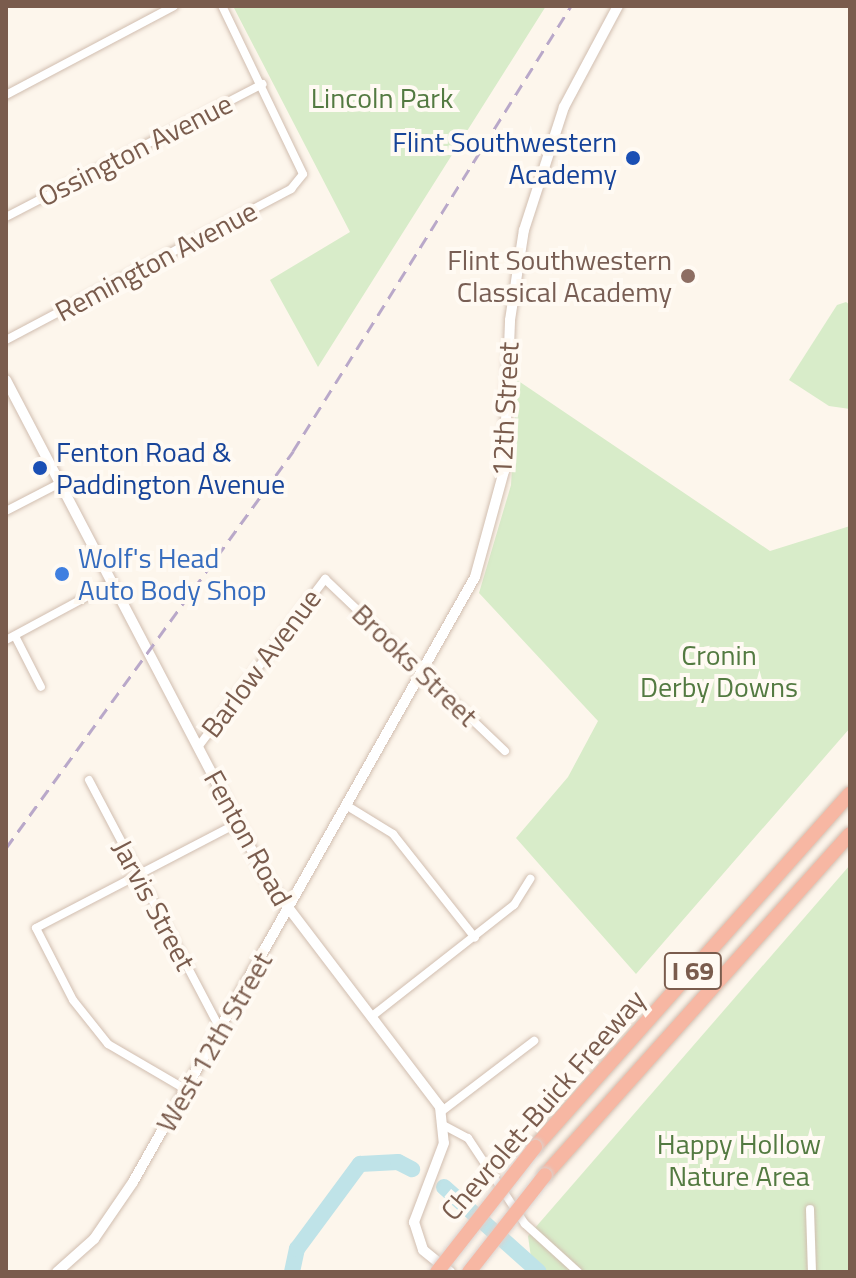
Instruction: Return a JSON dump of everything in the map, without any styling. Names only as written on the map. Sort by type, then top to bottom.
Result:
[{"type":"highway","name":"Chevrolet-Buick Freeway","points":[[437,1272],[535,1147],[850,794]]},
{"type":"highway","name":"Chevrolet-Buick Freeway","points":[[469,1272],[545,1175],[850,834]]},
{"type":"street","points":[[6,95],[174,6]]},
{"type":"street","points":[[222,6],[263,84]]},
{"type":"street","name":"12th Street","points":[[425,673],[471,587],[496,513],[513,293],[531,199],[564,107],[618,6]]},
{"type":"street","name":"Remington Avenue","points":[[6,340],[291,189],[306,169],[263,84]]},
{"type":"street","name":"Ossington Avenue","points":[[6,217],[263,84]]},
{"type":"street","name":"Fenton Road","points":[[6,382],[238,823],[289,913],[442,1111],[445,1126],[414,1222],[423,1250],[450,1272]]},
{"type":"street","points":[[6,511],[60,483]]},
{"type":"street","name":"Brooks Street","points":[[325,579],[505,751]]},
{"type":"street","name":"Barlow Avenue","points":[[198,747],[325,579]]},
{"type":"street","points":[[41,687],[10,638],[112,583]]},
{"type":"street","name":"West 12th Street","points":[[57,1272],[108,1221],[289,913],[425,673]]},
{"type":"street","name":"Jarvis Street","points":[[89,780],[221,1030]]},
{"type":"street","points":[[349,807],[393,834],[475,938]]},
{"type":"street","points":[[185,1089],[108,1044],[73,1000],[36,928],[238,823]]},
{"type":"street","points":[[371,1017],[514,905],[530,879]]},
{"type":"street","points":[[442,1111],[534,1041]]},
{"type":"street","points":[[445,1126],[468,1138],[525,1224],[578,1272]]},
{"type":"street","points":[[810,1209],[812,1272]]},
{"type":"green space","name":"Lincoln Park","points":[[233,6],[546,6],[318,367],[270,280],[350,232]]},
{"type":"green space","points":[[846,302],[850,305],[850,409],[829,406],[789,380],[837,305]]},
{"type":"green space","name":"Cronin Derby Downs","points":[[517,380],[770,551],[850,526],[850,728],[636,974],[516,838],[568,777],[598,721],[479,593],[511,485]]},
{"type":"green space","name":"Happy Hollow Nature Area","points":[[850,865],[850,1272],[533,1272],[528,1236]]},
{"type":"waterway","points":[[292,1272],[297,1249],[360,1164],[398,1162],[412,1169]]},
{"type":"waterway","points":[[444,1187],[539,1272]]},
{"type":"railway","points":[[6,848],[293,451],[571,6]]},
{"type":"place","name":"Flint Southwestern Academy","points":[[633,158]]},
{"type":"place","name":"Flint Southwestern Classical Academy","points":[[688,276]]},
{"type":"place","name":"Fenton Road & Paddington Avenue","points":[[40,468]]},
{"type":"place","name":"Wolf's Head Auto Body Shop","points":[[62,574]]}]
